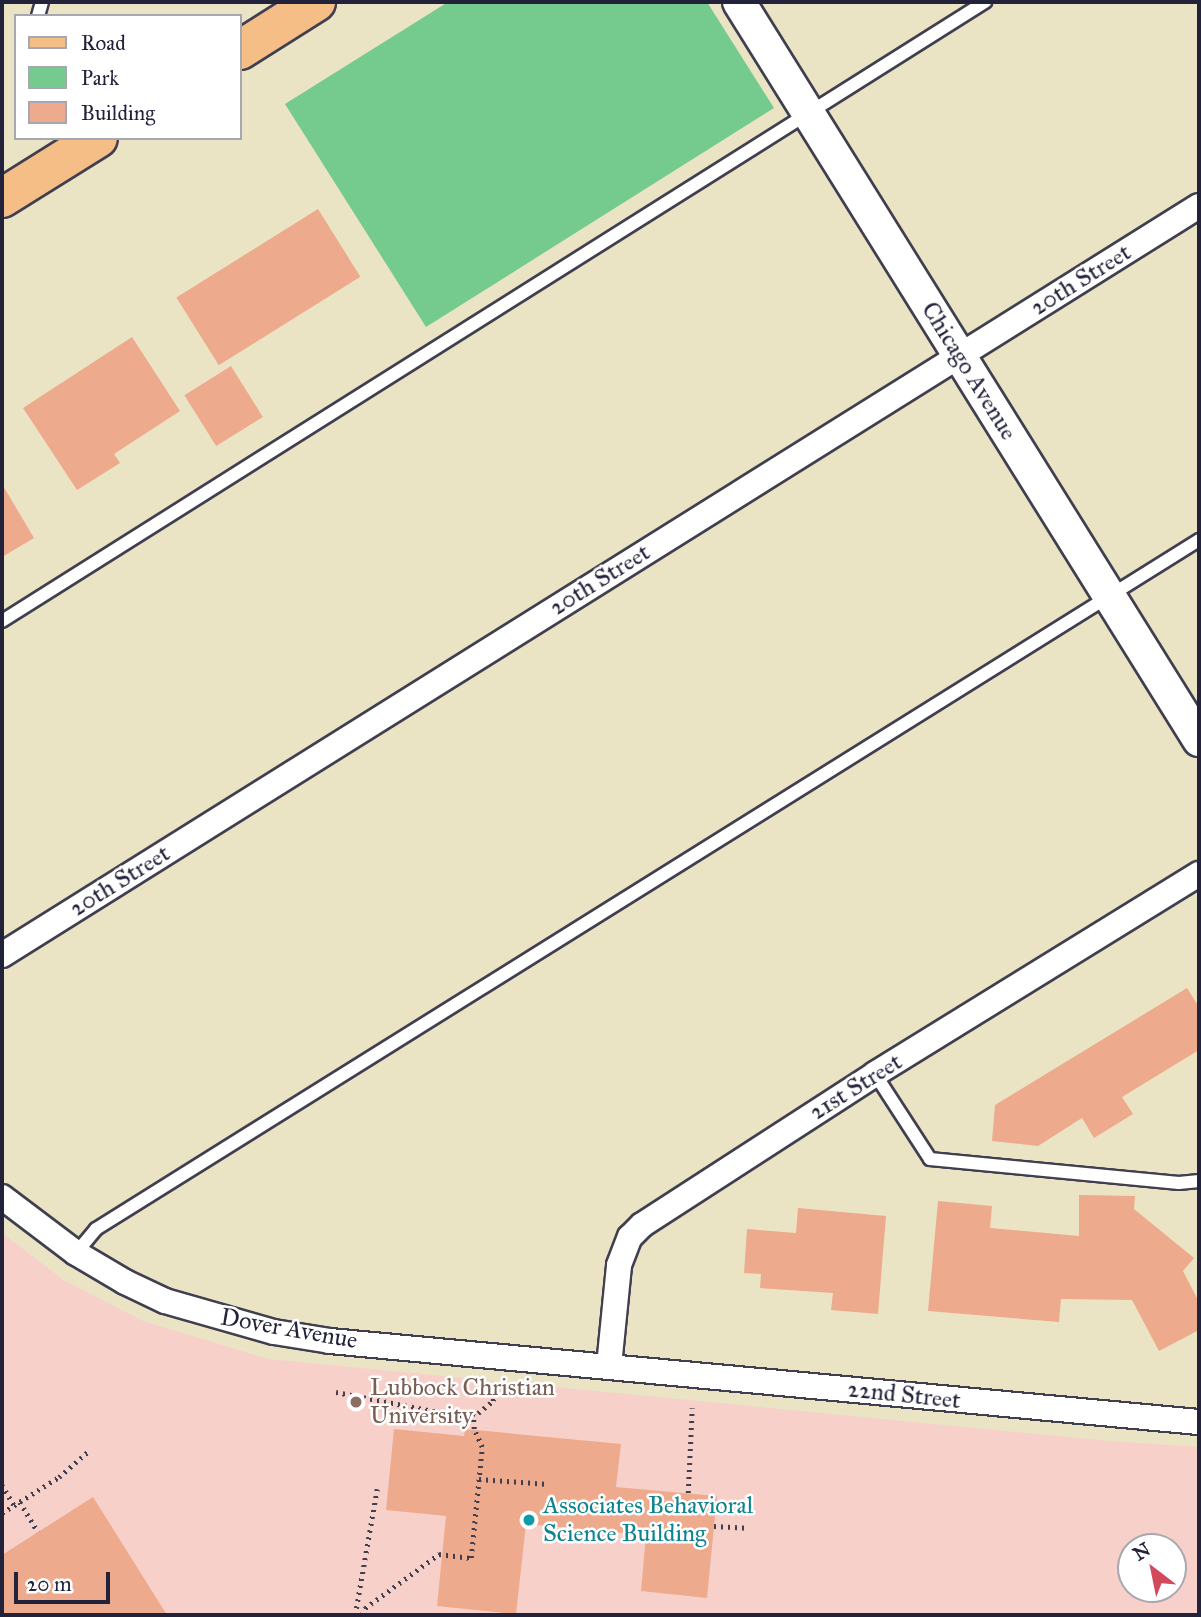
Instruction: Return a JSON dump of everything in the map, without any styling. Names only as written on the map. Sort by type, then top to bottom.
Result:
[{"type":"main road","points":[[242,49],[316,2]]},
{"type":"main road","points":[[2,198],[88,141]]},
{"type":"street","name":"Chicago Avenue","points":[[739,2],[1199,740]]},
{"type":"street","name":"20th Street","points":[[2,955],[1199,206]]},
{"type":"street","name":"21st Street","points":[[609,1366],[619,1265],[630,1237],[657,1212],[1199,874]]},
{"type":"street","name":"Dover Avenue","points":[[2,1197],[76,1253],[165,1301],[274,1332],[330,1340],[609,1366]]},
{"type":"street","name":"22nd Street","points":[[609,1366],[1199,1422]]},
{"type":"lane","points":[[2,621],[985,2]]},
{"type":"lane","points":[[76,1253],[96,1229],[1199,540]]},
{"type":"lane","points":[[875,1074],[930,1158],[1179,1183],[1199,1181]]},
{"type":"path","points":[[336,1392],[459,1416],[472,1414],[493,1401],[495,1384]]},
{"type":"path","points":[[688,1493],[692,1408]]},
{"type":"path","points":[[362,1615],[365,1608],[439,1554],[471,1558],[482,1447],[474,1429],[472,1414]]},
{"type":"path","points":[[2,1513],[59,1477],[90,1450]]},
{"type":"path","points":[[479,1479],[548,1484]]},
{"type":"path","points":[[2,1485],[14,1505]]},
{"type":"path","points":[[355,1615],[377,1489]]},
{"type":"path","points":[[20,1502],[38,1532]]},
{"type":"path","points":[[714,1526],[747,1528]]},
{"type":"shaded area","name":"Lubbock Christian University","points":[[2,1233],[65,1281],[143,1321],[268,1359],[1109,1441],[1199,1447],[1199,1615],[2,1615]]},
{"type":"green space","points":[[448,2],[707,2],[774,108],[426,327],[285,104]]},
{"type":"building","points":[[318,209],[360,277],[219,365],[176,297]]},
{"type":"building","points":[[132,337],[180,411],[114,454],[120,463],[77,490],[23,408]]},
{"type":"building","points":[[231,366],[263,417],[216,446],[184,395]]},
{"type":"building","points":[[2,484],[34,538],[2,557]]},
{"type":"building","points":[[1187,988],[1199,1007],[1199,1050],[1122,1097],[1133,1114],[1094,1138],[1082,1118],[1038,1146],[992,1141],[995,1105]]},
{"type":"building","points":[[1079,1195],[1135,1196],[1134,1209],[1194,1258],[1183,1271],[1199,1302],[1199,1330],[1159,1351],[1132,1300],[1061,1299],[1059,1322],[928,1311],[938,1201],[992,1206],[990,1228],[1079,1236]]},
{"type":"building","points":[[798,1208],[886,1216],[878,1314],[831,1310],[833,1293],[760,1288],[761,1274],[744,1273],[747,1229],[796,1233]]},
{"type":"building","name":"Associates Behavioral Science Building","points":[[394,1429],[464,1436],[465,1429],[621,1444],[616,1487],[717,1496],[707,1598],[641,1591],[646,1535],[526,1524],[516,1614],[437,1606],[446,1516],[386,1510]]},
{"type":"building","points":[[93,1497],[167,1615],[2,1615],[2,1555]]},
{"type":"place","name":"Lubbock Christian University","points":[[356,1402]]},
{"type":"place","name":"Associates Behavioral Science Building","points":[[529,1520]]}]
